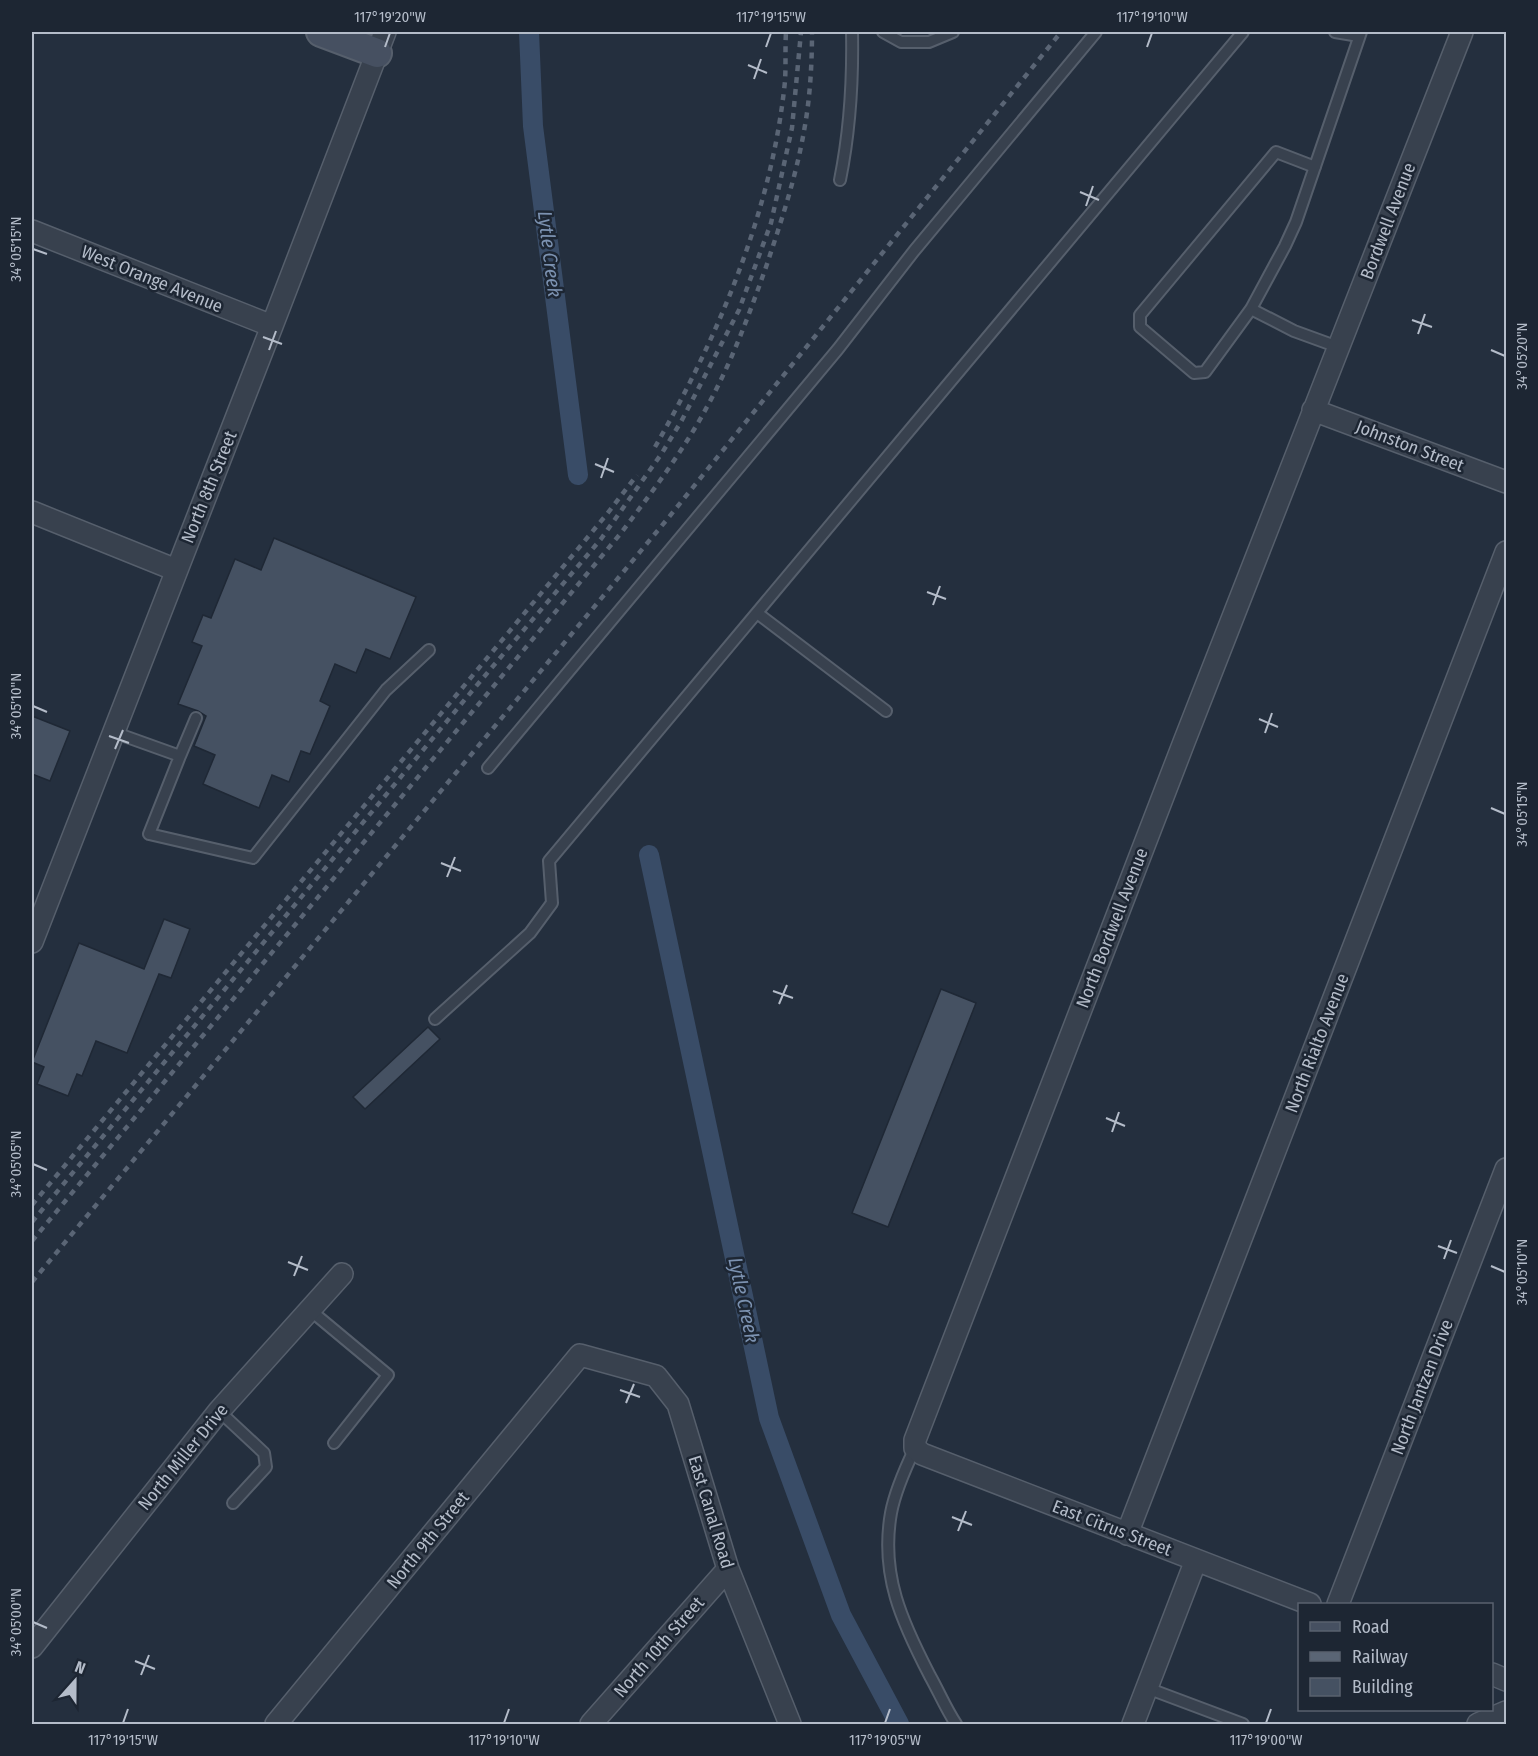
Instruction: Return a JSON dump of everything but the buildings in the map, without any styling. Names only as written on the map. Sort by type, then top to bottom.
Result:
[{"type":"street","points":[[321,32],[381,42]]},
{"type":"street","name":"Bordwell Avenue","points":[[1313,410],[1462,32]]},
{"type":"street","name":"North 8th Street","points":[[32,942],[381,42]]},
{"type":"street","name":"West Orange Avenue","points":[[32,231],[272,326]]},
{"type":"street","name":"Johnston Street","points":[[1313,410],[1506,482]]},
{"type":"street","name":"North Bordwell Avenue","points":[[915,1448],[915,1440],[1313,410]]},
{"type":"street","points":[[32,512],[176,570]]},
{"type":"street","name":"North Rialto Avenue","points":[[1127,1534],[1506,552]]},
{"type":"street","name":"North Jantzen Drive","points":[[1339,1603],[1506,1169]]},
{"type":"street","name":"North Miller Drive","points":[[32,1647],[219,1411],[342,1274]]},
{"type":"street","name":"East Canal Road","points":[[580,1355],[656,1376],[678,1404],[728,1569],[790,1725]]},
{"type":"street","name":"North 9th Street","points":[[276,1725],[580,1355]]},
{"type":"street","name":"East Citrus Street","points":[[915,1448],[922,1454],[1305,1603]]},
{"type":"street","points":[[1133,1725],[1196,1560]]},
{"type":"street","name":"North 10th Street","points":[[591,1725],[728,1569]]},
{"type":"street","points":[[1478,1725],[1506,1712]]},
{"type":"lane","points":[[840,180],[848,139],[851,103],[852,32]]},
{"type":"lane","points":[[883,32],[902,42],[929,42],[953,32]]},
{"type":"lane","points":[[488,768],[838,349],[914,251],[1096,32]]},
{"type":"lane","points":[[435,1019],[530,933],[552,903],[549,861],[1243,32]]},
{"type":"lane","points":[[1315,167],[1276,152],[1140,315],[1140,327],[1194,373],[1206,372],[1251,309],[1296,222],[1315,167],[1360,34],[1335,32]]},
{"type":"lane","points":[[1251,309],[1294,331],[1338,347]]},
{"type":"lane","points":[[757,613],[886,711]]},
{"type":"lane","points":[[196,718],[149,834],[253,858],[386,690],[429,650]]},
{"type":"lane","points":[[113,732],[180,756]]},
{"type":"lane","points":[[309,1310],[387,1375],[334,1443]]},
{"type":"lane","points":[[219,1411],[264,1453],[266,1467],[233,1503]]},
{"type":"lane","points":[[915,1448],[902,1476],[891,1513],[888,1559],[894,1597],[914,1644],[956,1725]]},
{"type":"lane","points":[[1147,1688],[1244,1725]]},
{"type":"waterway","name":"Lytle Creek","points":[[529,32],[533,126],[578,475]]},
{"type":"waterway","name":"Lytle Creek","points":[[649,855],[769,1418],[841,1615],[899,1724]]},
{"type":"railway","points":[[655,447],[721,316],[755,224],[778,129],[785,81],[786,32]]},
{"type":"railway","points":[[32,1222],[472,691],[601,539],[662,453],[682,420],[739,310],[771,223],[792,128],[801,32]]},
{"type":"railway","points":[[32,1241],[621,533],[689,438],[717,388],[747,320],[783,216],[797,165],[806,119],[812,32]]},
{"type":"railway","points":[[32,1282],[669,517],[1061,32]]},
{"type":"railway","points":[[32,1205],[637,475]]}]
